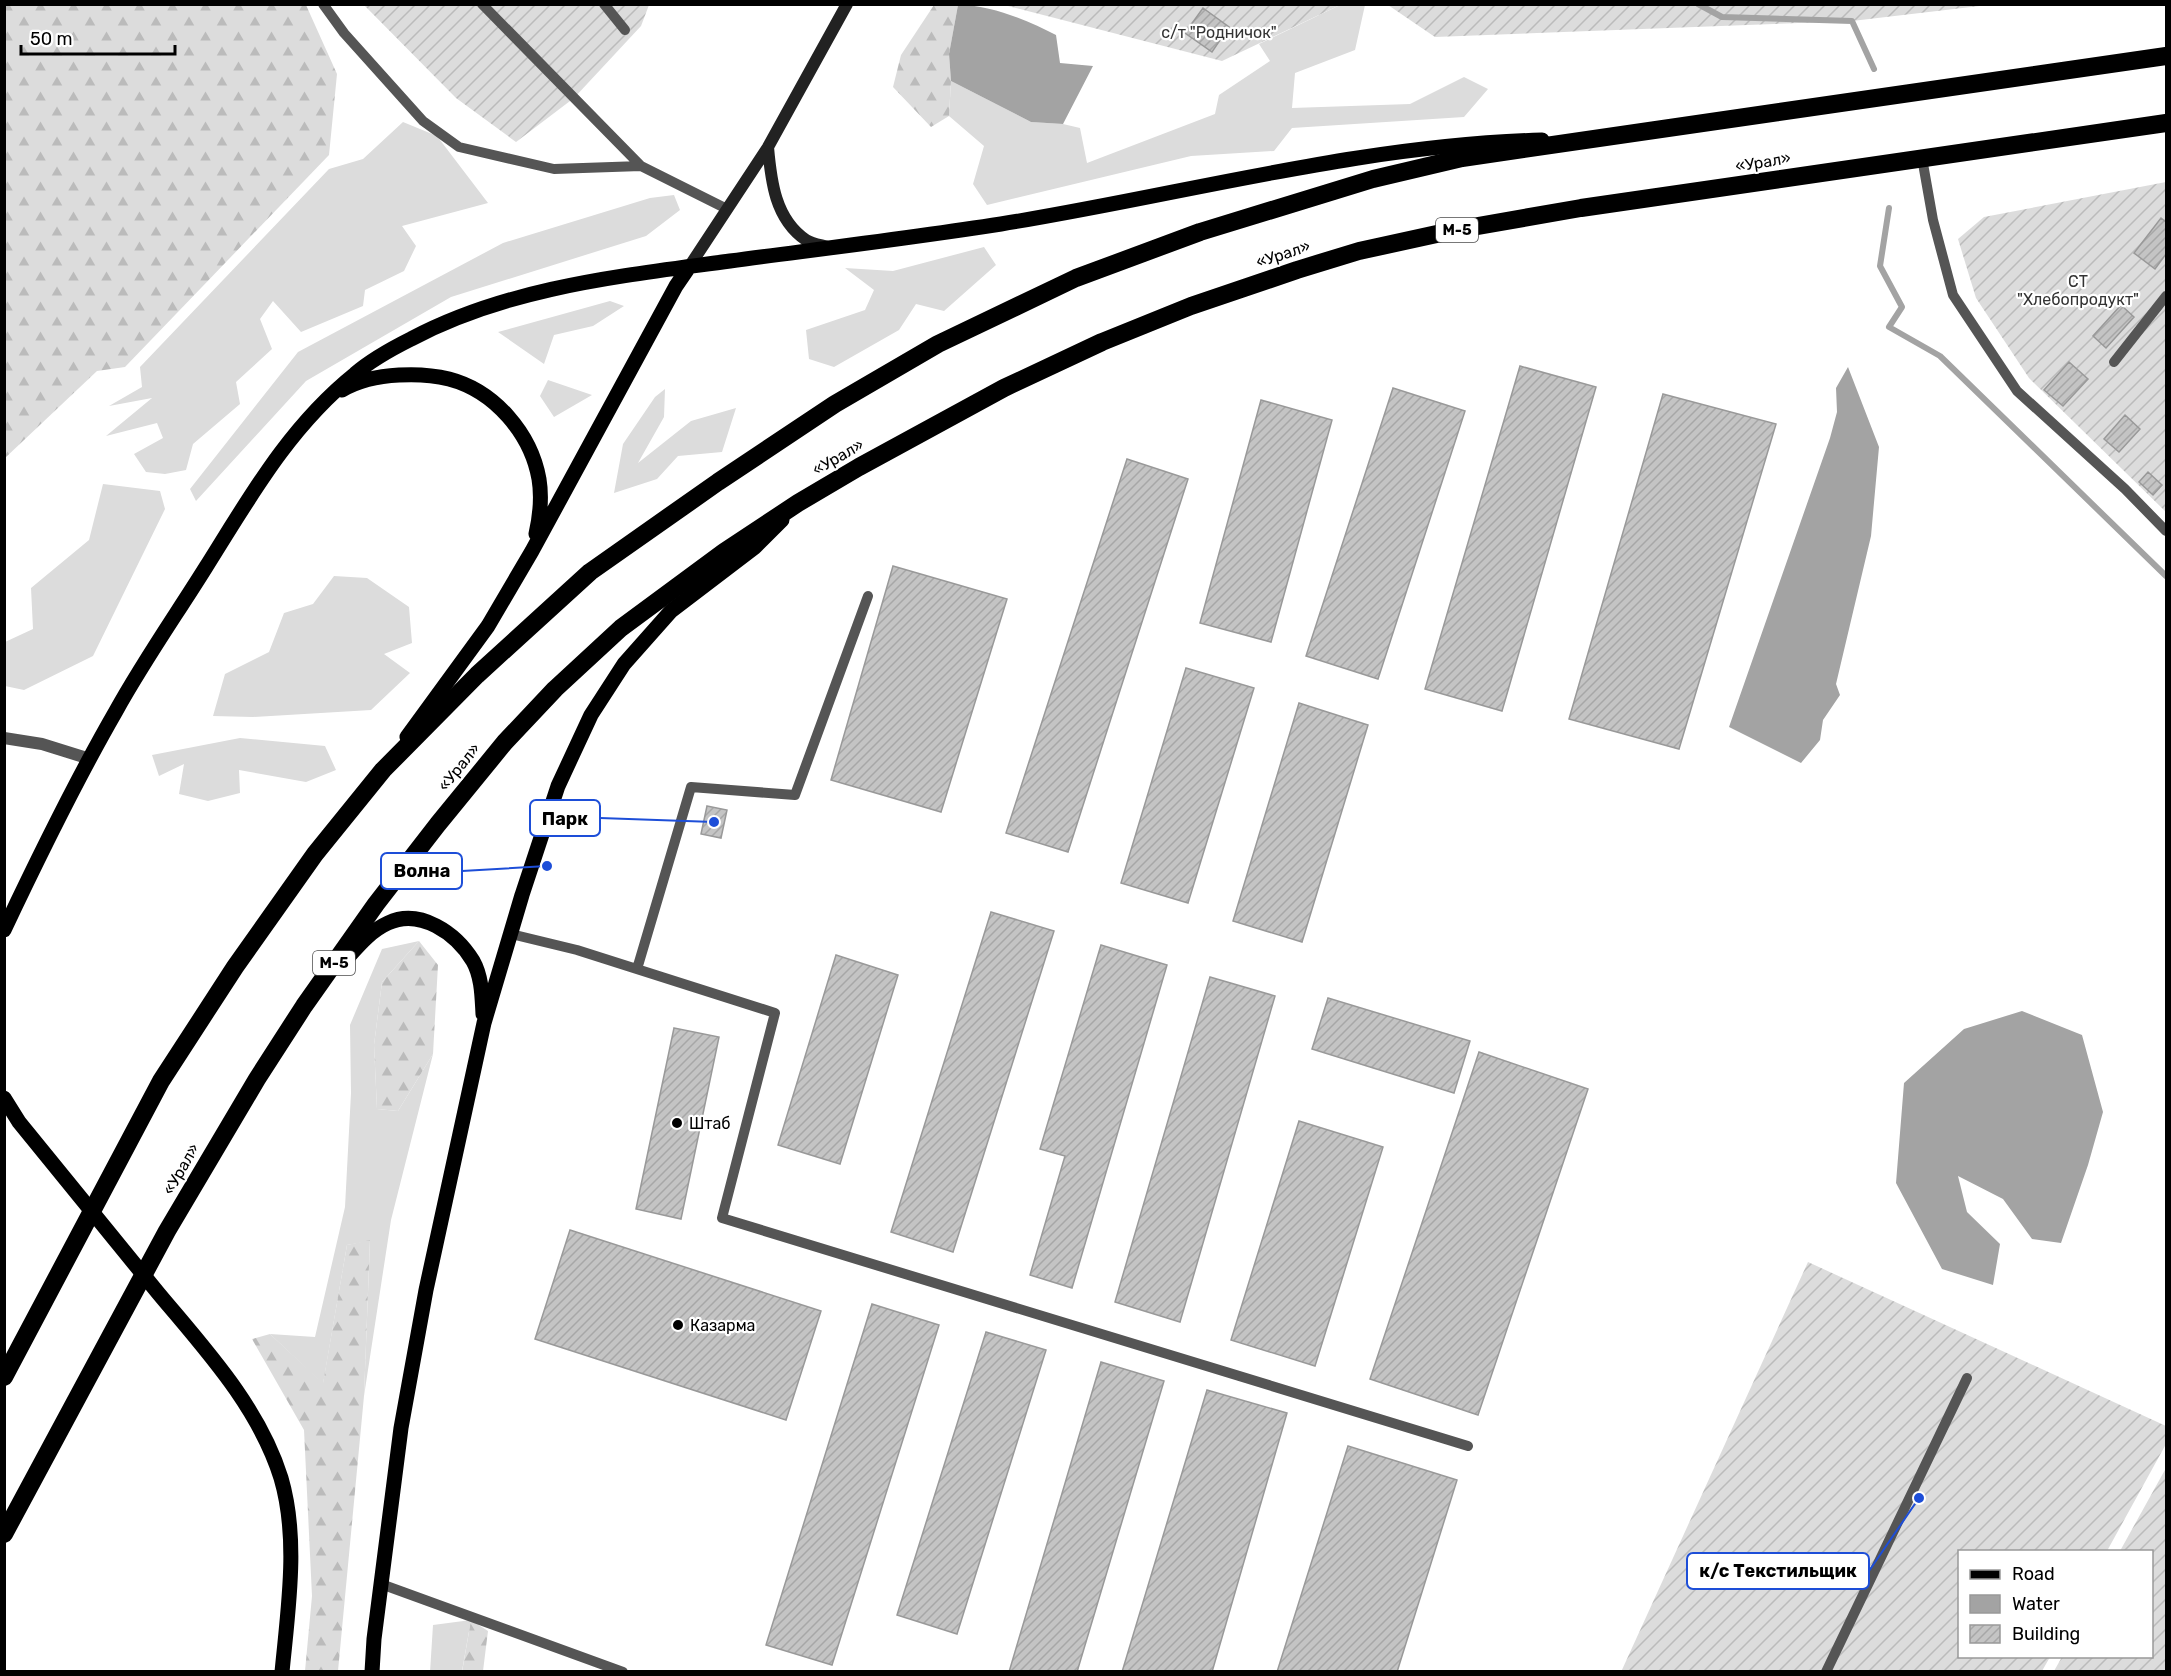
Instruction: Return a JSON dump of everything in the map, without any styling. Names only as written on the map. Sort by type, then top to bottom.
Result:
[{"type":"highway","points":[[4,1377],[161,1081],[275,910],[315,854],[383,770],[477,675],[590,572],[718,482],[835,404],[938,344],[1076,278],[1200,232],[1373,179],[1462,158],[2166,56]]},
{"type":"highway","name":"«Урал»","points":[[4,1534],[167,1231],[256,1079],[376,904],[505,741],[555,689],[621,628],[724,552],[798,503],[1004,388],[1102,342],[1191,306],[1359,251],[1506,220],[2166,123]]},
{"type":"main road","points":[[383,770],[488,626],[532,551],[676,286],[768,147],[847,4]]},
{"type":"main road","points":[[4,930],[117,709],[293,434],[324,400],[358,371],[392,349],[442,322],[498,303],[614,277],[1004,223],[1392,152],[1499,141],[1593,138]]},
{"type":"main road","points":[[768,147],[770,173],[776,198],[789,225],[807,241],[832,248]]},
{"type":"main road","points":[[324,400],[350,385],[382,376],[420,374],[450,379],[481,393],[508,415],[529,447],[539,480],[540,513],[532,551]]},
{"type":"main road","points":[[372,1671],[374,1639],[401,1428],[426,1290],[484,1023],[558,786],[591,715],[624,663],[671,611],[755,547],[798,503]]},
{"type":"main road","points":[[304,1006],[371,933],[389,922],[417,918],[445,930],[473,961],[480,981],[484,1023]]},
{"type":"main road","points":[[4,1098],[19,1122],[211,1356],[243,1401],[268,1444],[281,1479],[288,1517],[289,1597],[282,1671]]},
{"type":"street","points":[[4,738],[42,744],[90,759]]},
{"type":"lane","points":[[323,4],[344,33],[423,121],[459,147],[554,169],[641,166]]},
{"type":"lane","points":[[482,4],[641,166],[727,209]]},
{"type":"lane","points":[[604,4],[625,30]]},
{"type":"lane","points":[[1922,158],[1933,220],[1953,295],[2017,391],[2125,489],[2166,531]]},
{"type":"lane","points":[[2114,362],[2166,297]]},
{"type":"lane","points":[[637,969],[691,788],[795,795],[868,596]]},
{"type":"lane","points":[[511,934],[577,950],[775,1013],[722,1218],[1468,1446]]},
{"type":"lane","points":[[1826,1671],[1966,1378]]},
{"type":"lane","points":[[381,1584],[623,1671]]},
{"type":"green space","points":[[5,4],[306,5],[337,74],[329,155],[125,367],[97,371],[5,458]]},
{"type":"green space","points":[[364,5],[649,5],[641,26],[574,98],[516,142],[456,98]]},
{"type":"green space","points":[[934,5],[958,5],[949,54],[951,81],[949,116],[931,127],[893,87],[901,55]]},
{"type":"green space","name":"с/т \"Родничок\"","points":[[1004,5],[1340,5],[1222,61]]},
{"type":"green space","points":[[1340,5],[1365,5],[1355,50],[1295,73],[1292,108],[1410,104],[1464,77],[1488,89],[1464,117],[1292,128],[1274,151],[1191,156],[987,205],[973,184],[984,146],[949,116],[951,81],[1031,122],[1063,124],[1080,128],[1087,163],[1215,114],[1219,95],[1270,61],[1259,44]]},
{"type":"green space","points":[[1388,5],[1988,5],[1852,21],[1435,37]]},
{"type":"green space","points":[[403,122],[437,136],[488,203],[402,226],[416,246],[404,271],[365,290],[363,306],[301,332],[273,301],[260,319],[272,349],[236,382],[240,404],[193,444],[186,470],[165,474],[146,472],[134,454],[163,438],[157,423],[106,436],[152,398],[109,406],[142,387],[140,367],[329,169],[363,159]]},
{"type":"green space","name":"СТ \"Хлебопродукт\"","points":[[2166,182],[2166,512],[2029,378],[1976,298],[1958,239],[1984,217]]},
{"type":"green space","points":[[674,195],[680,210],[646,236],[451,297],[306,381],[196,501],[190,489],[298,352],[503,243],[650,198]]},
{"type":"green space","points":[[984,247],[996,265],[944,311],[916,304],[899,330],[834,367],[809,359],[806,330],[865,310],[874,290],[845,268],[893,271]]},
{"type":"green space","points":[[610,301],[624,306],[593,326],[554,335],[544,364],[498,332]]},
{"type":"green space","points":[[548,380],[592,395],[554,417],[540,396]]},
{"type":"green space","points":[[665,389],[664,417],[638,463],[691,421],[736,408],[722,452],[678,456],[657,479],[614,493],[623,444],[655,397]]},
{"type":"green space","points":[[103,484],[160,491],[165,509],[93,656],[24,690],[5,686],[5,642],[33,629],[31,588],[89,540]]},
{"type":"green space","points":[[334,576],[367,578],[409,607],[412,643],[384,654],[410,673],[371,710],[253,717],[213,716],[225,674],[269,652],[284,613],[313,604]]},
{"type":"green space","points":[[240,738],[325,746],[336,770],[306,782],[239,770],[240,793],[208,801],[179,794],[184,764],[159,776],[152,755]]},
{"type":"green space","points":[[419,941],[382,982],[374,1045],[377,1109],[398,1111],[433,1054],[391,1220],[364,1396],[370,1241],[347,1245],[323,1384],[270,1334],[315,1337],[345,1207],[351,1093],[350,1025],[382,949]]},
{"type":"green space","points":[[419,941],[438,965],[433,1054],[398,1111],[377,1109],[374,1045],[382,982]]},
{"type":"green space","points":[[370,1240],[364,1396],[338,1671],[305,1671],[312,1596],[304,1430],[252,1339],[270,1334],[323,1383],[347,1245]]},
{"type":"green space","points":[[1808,1262],[2166,1426],[2166,1444],[2108,1550],[1958,1550],[1958,1658],[2049,1658],[2042,1671],[1621,1672]]},
{"type":"green space","points":[[2166,1468],[2166,1671],[2054,1671],[2061,1658],[2153,1658],[2153,1550],[2121,1550]]},
{"type":"green space","points":[[471,1620],[462,1671],[430,1672],[433,1625]]},
{"type":"green space","points":[[471,1620],[488,1631],[483,1671],[462,1672]]},
{"type":"water","points":[[958,5],[996,10],[1034,24],[1056,35],[1060,63],[1093,66],[1063,124],[1031,122],[951,81],[949,54]]},
{"type":"water","points":[[1848,367],[1879,447],[1871,536],[1836,684],[1840,695],[1823,720],[1820,740],[1801,763],[1729,727],[1830,438],[1837,412],[1836,388]]},
{"type":"water","points":[[2022,1011],[2082,1035],[2103,1112],[2088,1165],[2061,1243],[2032,1239],[2003,1199],[1958,1176],[1967,1212],[2000,1244],[1993,1285],[1942,1269],[1896,1183],[1904,1083],[1964,1029]]},
{"type":"building","points":[[1203,8],[1229,27],[1212,52],[1185,33]]},
{"type":"building","points":[[2161,218],[2166,222],[2166,254],[2155,269],[2134,253]]},
{"type":"building","points":[[2121,305],[2134,317],[2106,348],[2093,336]]},
{"type":"building","points":[[2069,362],[2088,379],[2063,406],[2044,390]]},
{"type":"building","points":[[1520,366],[1596,387],[1502,711],[1425,689]]},
{"type":"building","points":[[1393,388],[1465,411],[1378,679],[1306,656]]},
{"type":"building","points":[[1663,394],[1776,424],[1679,749],[1569,719]]},
{"type":"building","points":[[1261,400],[1332,420],[1271,642],[1200,623]]},
{"type":"building","points":[[2125,415],[2140,429],[2119,452],[2104,439]]},
{"type":"building","points":[[1127,459],[1188,479],[1068,852],[1006,833]]},
{"type":"building","points":[[2148,472],[2162,485],[2153,495],[2139,482]]},
{"type":"building","points":[[893,566],[1007,599],[941,812],[831,780]]},
{"type":"building","points":[[1186,668],[1254,688],[1188,903],[1121,883]]},
{"type":"building","points":[[1299,703],[1368,725],[1302,942],[1233,921]]},
{"type":"building","points":[[707,806],[727,810],[721,838],[701,834]]},
{"type":"building","points":[[991,912],[1054,931],[953,1252],[891,1232]]},
{"type":"building","points":[[1101,945],[1167,965],[1072,1288],[1030,1275],[1065,1156],[1040,1149]]},
{"type":"building","points":[[836,955],[898,975],[840,1164],[778,1145]]},
{"type":"building","points":[[1210,977],[1275,996],[1180,1322],[1115,1302]]},
{"type":"building","points":[[1328,998],[1470,1041],[1454,1093],[1312,1049]]},
{"type":"building","name":"Штаб","points":[[674,1028],[719,1037],[681,1219],[636,1209]]},
{"type":"building","points":[[1479,1052],[1588,1089],[1478,1415],[1370,1379]]},
{"type":"building","points":[[1299,1121],[1383,1147],[1315,1366],[1231,1340]]},
{"type":"building","name":"Казарма","points":[[570,1230],[821,1311],[786,1420],[535,1339]]},
{"type":"building","points":[[872,1304],[939,1325],[832,1665],[766,1645]]},
{"type":"building","points":[[986,1332],[1046,1350],[957,1634],[897,1615]]},
{"type":"building","points":[[1101,1362],[1164,1381],[1077,1672],[1009,1672]]},
{"type":"building","points":[[1207,1390],[1287,1413],[1212,1672],[1122,1672]]},
{"type":"building","points":[[1348,1446],[1457,1480],[1397,1672],[1277,1672]]},
{"type":"waterway","points":[[1698,4],[1722,17],[1852,21],[1874,69]]},
{"type":"waterway","points":[[1889,208],[1880,266],[1902,307],[1889,327],[1940,356],[2166,576]]},
{"type":"place","name":"Парк","points":[[714,822]]},
{"type":"place","name":"Волна","points":[[547,866]]},
{"type":"place","name":"Штаб","points":[[677,1123]]},
{"type":"place","name":"Казарма","points":[[678,1325]]},
{"type":"place","name":"к/с Текстильщик","points":[[1919,1498]]}]
